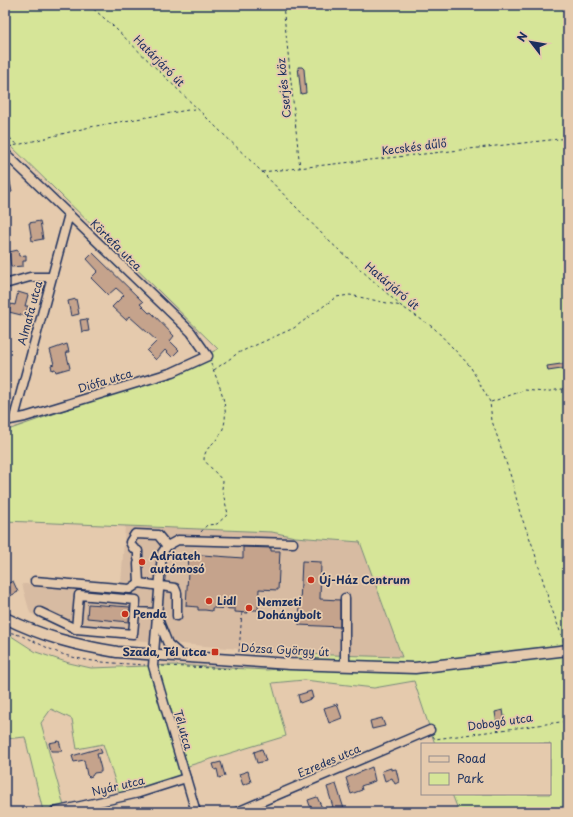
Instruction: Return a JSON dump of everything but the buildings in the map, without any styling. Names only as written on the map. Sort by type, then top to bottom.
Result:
[{"type":"main road","name":"Dózsa György út","points":[[5,618],[48,637],[117,652],[290,664],[415,668],[567,650]]},
{"type":"street","name":"Körtefa utca","points":[[5,153],[191,332],[208,356]]},
{"type":"street","name":"Almafa utca","points":[[14,418],[69,214]]},
{"type":"street","points":[[5,284],[30,277],[51,277]]},
{"type":"street","name":"Diófa utca","points":[[5,421],[25,417],[173,372],[208,356]]},
{"type":"street","points":[[139,583],[138,551],[131,545],[131,538],[138,534],[158,535],[167,546],[178,540],[199,539],[293,542]]},
{"type":"street","name":"Tél utca","points":[[167,546],[161,557],[153,666],[196,812]]},
{"type":"street","points":[[35,581],[130,590],[139,583],[173,586],[176,589],[177,616]]},
{"type":"street","points":[[40,612],[76,629],[133,634],[136,600],[79,594],[76,629]]},
{"type":"street","points":[[345,665],[346,598]]},
{"type":"street","points":[[135,612],[157,615],[168,644],[182,656]]},
{"type":"street","name":"Ezredes utca","points":[[237,812],[430,730]]},
{"type":"street","name":"Nyár utca","points":[[54,812],[139,793],[186,778]]},
{"type":"path","points":[[5,8],[12,5]]},
{"type":"path","name":"Határjáró út","points":[[89,5],[112,25],[262,172],[329,241],[401,306],[434,328],[450,343],[470,366],[490,402],[492,421],[511,477],[520,513],[533,547],[544,585],[567,650]]},
{"type":"path","name":"Cserjés köz","points":[[283,5],[300,169]]},
{"type":"path","points":[[5,149],[18,144],[90,127],[195,108]]},
{"type":"path","points":[[5,134],[18,144]]},
{"type":"path","name":"Kecskés dűlő","points":[[262,172],[300,169],[568,138]]},
{"type":"path","points":[[214,370],[238,353],[294,328],[336,297],[350,295],[401,306]]},
{"type":"path","points":[[199,539],[199,534],[207,525],[217,524],[228,514],[222,489],[223,481],[204,460],[206,450],[220,434],[224,424],[224,399],[208,356]]},
{"type":"path","points":[[490,402],[525,390],[544,392],[568,388]]},
{"type":"path","points":[[240,636],[242,612]]},
{"type":"path","points":[[5,632],[19,635],[49,650],[78,659],[153,666]]},
{"type":"path","name":"Dobogó utca","points":[[435,739],[568,721]]},
{"type":"shaded area","points":[[125,526],[272,532],[295,537],[360,542],[402,657],[298,654],[74,635],[30,613],[22,584],[121,585]]},
{"type":"green space","points":[[5,5],[568,5],[568,812],[459,812],[452,795],[551,795],[551,743],[435,743],[414,681],[374,688],[304,680],[272,683],[286,736],[188,766],[176,780],[119,793],[103,744],[77,749],[72,719],[51,709],[41,723],[64,806],[43,811],[25,737],[5,739],[5,632],[36,652],[69,663],[91,668],[173,665],[267,670],[297,667],[298,654],[402,657],[360,542],[295,537],[272,532],[5,521],[5,431],[173,372],[218,349],[5,140]]},
{"type":"place","name":"Adriateh autómosó","points":[[142,562]]},
{"type":"place","name":"Új-Ház Centrum","points":[[311,580]]},
{"type":"place","name":"Lidl","points":[[209,601]]},
{"type":"place","name":"Nemzeti Dohánybolt","points":[[249,608]]},
{"type":"place","name":"Penda","points":[[125,614]]},
{"type":"place","name":"Szada, Tél utca","points":[[215,652]]}]
